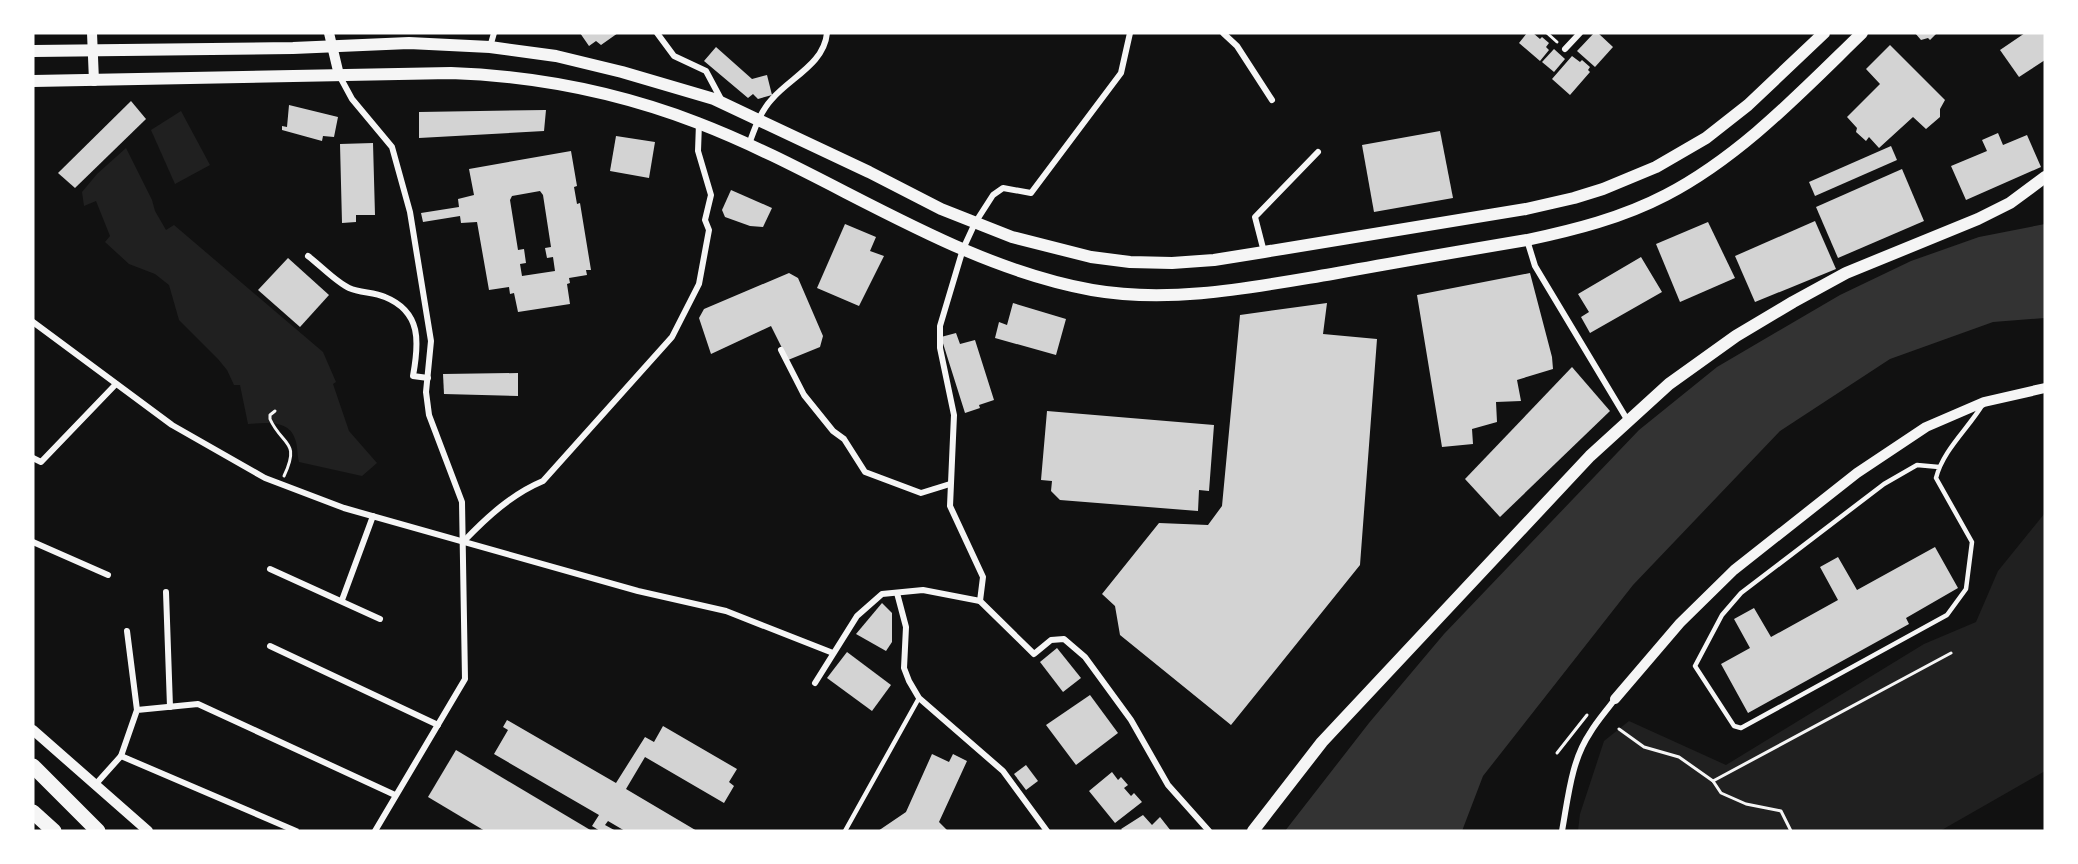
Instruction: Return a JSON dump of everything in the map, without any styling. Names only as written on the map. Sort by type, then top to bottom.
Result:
[{"type":"highway","points":[[33,765],[98,831]]},
{"type":"highway","points":[[33,812],[54,831]]},
{"type":"main road","points":[[33,51],[409,43],[490,47],[556,56],[663,83],[723,104],[975,224],[1051,248],[1091,257],[1130,262],[1172,263],[1214,260],[1526,209],[1574,198],[1629,180],[1681,154],[1727,122],[1824,33]]},
{"type":"main road","points":[[33,81],[451,73],[513,77],[622,98],[699,123],[963,249],[1004,265],[1074,286],[1120,294],[1158,296],[1278,283],[1527,240],[1617,216],[1664,196],[1703,174],[1738,149],[1862,33]]},
{"type":"main road","points":[[1253,831],[1322,742],[1590,456],[1669,384],[1736,336],[1846,273],[1978,219],[2010,203],[2045,177]]},
{"type":"street","points":[[92,33],[94,81]]},
{"type":"street","points":[[329,33],[339,75],[346,90],[392,147],[410,212],[431,341],[426,392],[429,415],[462,502],[465,679],[375,831]]},
{"type":"street","points":[[490,47],[494,33]]},
{"type":"street","points":[[657,33],[674,56],[706,70],[723,104]]},
{"type":"street","points":[[749,145],[758,120],[773,98],[823,51],[827,33]]},
{"type":"street","points":[[980,601],[982,577],[950,506],[954,415],[940,348],[940,326],[963,249],[993,195],[1003,188],[1031,193],[1121,73],[1130,33]]},
{"type":"street","points":[[1223,33],[1237,46],[1272,100]]},
{"type":"street","points":[[1565,49],[1580,33]]},
{"type":"street","points":[[464,541],[486,518],[524,489],[543,481],[672,337],[699,284],[710,230],[705,220],[711,195],[698,151],[699,123]]},
{"type":"street","points":[[1264,252],[1255,217],[1318,152]]},
{"type":"street","points":[[1527,240],[1535,266],[1628,421]]},
{"type":"street","points":[[308,256],[349,288],[384,296],[409,314],[416,331],[417,350],[413,376],[428,378]]},
{"type":"street","points":[[33,322],[172,425],[265,478],[344,508],[638,591],[726,611],[833,653]]},
{"type":"street","points":[[780,350],[804,395],[832,431],[844,439],[865,472],[921,493],[950,484]]},
{"type":"street","points":[[33,458],[41,462],[116,384]]},
{"type":"street","points":[[1562,831],[1572,777],[1588,735],[1615,699],[1680,623],[1734,570],[1857,473],[1926,428],[1984,402],[2045,388]]},
{"type":"street","points":[[342,600],[373,516]]},
{"type":"street","points":[[33,542],[108,575]]},
{"type":"street","points":[[270,569],[380,619]]},
{"type":"street","points":[[815,683],[856,616],[882,594],[923,590],[980,601],[1034,654],[1051,640],[1064,639],[1085,657],[1131,720],[1168,785],[1209,831]]},
{"type":"street","points":[[166,592],[170,707]]},
{"type":"street","points":[[897,593],[906,627],[904,668],[909,681],[920,698],[1003,771],[1047,831]]},
{"type":"street","points":[[95,785],[121,756],[137,710],[127,631]]},
{"type":"street","points":[[270,646],[438,725]]},
{"type":"street","points":[[137,710],[198,705],[395,795]]},
{"type":"street","points":[[33,730],[148,831]]},
{"type":"street","points":[[121,756],[296,831]]},
{"type":"lane","points":[[1939,467],[1917,465],[1884,484],[1741,593],[1722,615],[1695,666],[1734,726],[1741,728],[1947,615],[1966,589],[1972,542],[1936,478],[1944,458],[1972,423],[1984,402]]},
{"type":"lane","points":[[845,831],[920,698]]},
{"type":"path","points":[[275,411],[270,415],[270,419],[290,446],[291,454],[289,465],[280,484]]},
{"type":"path","points":[[1713,781],[1951,653]]},
{"type":"path","points":[[1619,729],[1644,747],[1679,756],[1713,781],[1721,793],[1746,804],[1781,811],[1791,831]]},
{"type":"shaded area","points":[[181,111],[210,165],[175,184],[151,130]]},
{"type":"shaded area","points":[[126,148],[166,230],[174,225],[323,352],[336,382],[333,384],[349,431],[377,463],[362,476],[299,462],[296,442],[287,428],[275,424],[248,424],[240,385],[234,385],[227,370],[218,359],[179,320],[169,285],[155,274],[129,264],[105,242],[110,236],[96,201],[84,206],[82,192],[97,174]]},
{"type":"shaded area","points":[[2045,224],[2045,318],[1993,322],[1890,359],[1780,431],[1633,585],[1483,776],[1462,831],[1285,831],[1369,723],[1444,634],[1639,430],[1717,367],[1840,295],[1911,261],[1979,237]]},
{"type":"shaded area","points":[[2045,513],[2045,771],[1940,831],[1578,831],[1580,814],[1604,741],[1629,721],[1726,765],[1924,644],[1976,622],[1998,571]]},
{"type":"building","points":[[580,33],[618,33],[601,45],[596,41],[589,46]]},
{"type":"building","points":[[1527,33],[1533,33],[1540,39],[1542,37],[1549,43],[1546,47],[1549,50],[1540,61],[1519,43]]},
{"type":"building","points":[[1594,33],[1598,33],[1613,47],[1595,67],[1577,51]]},
{"type":"building","points":[[1915,33],[1937,33],[1930,40],[1928,38],[1921,40]]},
{"type":"building","points":[[2025,33],[2045,33],[2045,60],[2019,77],[2000,50]]},
{"type":"building","points":[[1890,45],[1945,100],[1940,109],[1940,117],[1926,129],[1913,117],[1879,148],[1869,137],[1866,141],[1856,132],[1857,128],[1847,117],[1880,84],[1866,69]]},
{"type":"building","points":[[716,47],[752,79],[767,75],[772,95],[758,99],[753,94],[748,98],[704,61]]},
{"type":"building","points":[[1554,49],[1565,59],[1554,72],[1542,62]]},
{"type":"building","points":[[1572,56],[1580,62],[1582,60],[1590,67],[1588,70],[1590,72],[1570,95],[1552,79]]},
{"type":"building","points":[[131,101],[146,119],[75,188],[58,173]]},
{"type":"building","points":[[289,105],[338,117],[334,137],[323,136],[322,141],[282,130],[282,126],[287,127]]},
{"type":"building","points":[[546,110],[544,131],[419,138],[419,112]]},
{"type":"building","points":[[1440,131],[1453,198],[1374,212],[1362,145]]},
{"type":"building","points":[[1998,133],[2003,145],[2027,135],[2041,167],[1966,200],[1951,166],[1987,151],[1982,140]]},
{"type":"building","points":[[616,136],[655,142],[649,178],[610,171]]},
{"type":"building","points":[[373,143],[375,215],[356,215],[356,222],[342,223],[340,144]]},
{"type":"building","points":[[1891,146],[1897,160],[1815,196],[1809,182]]},
{"type":"building","points":[[571,151],[577,186],[574,187],[577,204],[580,203],[591,270],[586,270],[587,275],[569,278],[570,283],[567,284],[570,304],[518,312],[514,293],[510,294],[509,287],[489,290],[477,222],[461,223],[460,216],[423,222],[421,213],[459,207],[458,199],[474,195],[469,169]],"holes":[[[540,191],[543,195],[551,247],[545,248],[547,258],[553,257],[555,271],[522,276],[520,264],[526,263],[524,249],[518,250],[510,200],[512,196]]]},
{"type":"building","points":[[1902,169],[1924,221],[1838,258],[1816,207]]},
{"type":"building","points":[[731,190],[772,208],[763,227],[750,226],[725,217],[722,210]]},
{"type":"building","points":[[1815,221],[1836,269],[1755,302],[1735,256]]},
{"type":"building","points":[[1708,222],[1735,278],[1680,302],[1656,244]]},
{"type":"building","points":[[845,224],[876,237],[870,251],[884,256],[859,306],[817,288]]},
{"type":"building","points":[[1641,257],[1662,292],[1590,333],[1581,317],[1589,312],[1578,294]]},
{"type":"building","points":[[288,258],[329,295],[300,327],[258,290]]},
{"type":"building","points":[[789,273],[798,278],[823,336],[820,347],[788,360],[771,326],[711,354],[699,318],[704,309]]},
{"type":"building","points":[[1530,273],[1552,357],[1553,369],[1517,380],[1521,401],[1496,402],[1497,422],[1472,429],[1473,444],[1442,447],[1417,295]]},
{"type":"building","points":[[1013,303],[1066,319],[1056,355],[995,338],[999,322],[1007,325]]},
{"type":"building","points":[[1327,303],[1323,334],[1377,339],[1360,565],[1231,725],[1120,635],[1115,606],[1102,594],[1159,523],[1208,525],[1222,506],[1240,315]]},
{"type":"building","points":[[956,333],[960,344],[975,340],[994,400],[965,413],[941,337]]},
{"type":"building","points":[[1572,367],[1610,411],[1500,517],[1465,479]]},
{"type":"building","points":[[518,373],[518,396],[444,394],[443,374]]},
{"type":"building","points":[[1047,411],[1214,425],[1209,491],[1199,490],[1198,511],[1060,500],[1051,491],[1052,481],[1041,480]]},
{"type":"building","points":[[1935,547],[1958,588],[1906,618],[1909,624],[1748,713],[1721,664],[1750,648],[1734,619],[1754,608],[1771,637],[1838,600],[1820,567],[1838,557],[1857,590]]},
{"type":"building","points":[[882,603],[892,613],[892,642],[886,651],[856,634]]},
{"type":"building","points":[[1057,648],[1081,678],[1063,692],[1040,662]]},
{"type":"building","points":[[847,652],[891,685],[872,711],[827,678]]},
{"type":"building","points":[[1090,695],[1118,733],[1076,765],[1046,725]]},
{"type":"building","points":[[507,720],[616,783],[645,737],[654,742],[663,726],[737,769],[729,782],[734,786],[724,803],[645,757],[626,789],[697,831],[625,831],[608,821],[605,825],[616,831],[600,831],[592,826],[599,815],[494,754],[508,730],[503,727]]},
{"type":"building","points":[[456,750],[592,831],[485,831],[428,797]]},
{"type":"building","points":[[932,754],[949,762],[953,754],[967,761],[939,822],[948,831],[878,831],[906,812]]},
{"type":"building","points":[[1026,765],[1038,781],[1026,790],[1014,774]]},
{"type":"building","points":[[1112,772],[1118,780],[1121,777],[1128,785],[1124,788],[1131,796],[1134,793],[1142,802],[1115,823],[1089,791]]},
{"type":"building","points":[[1143,815],[1152,825],[1160,817],[1171,831],[1123,831],[1121,829]]}]
